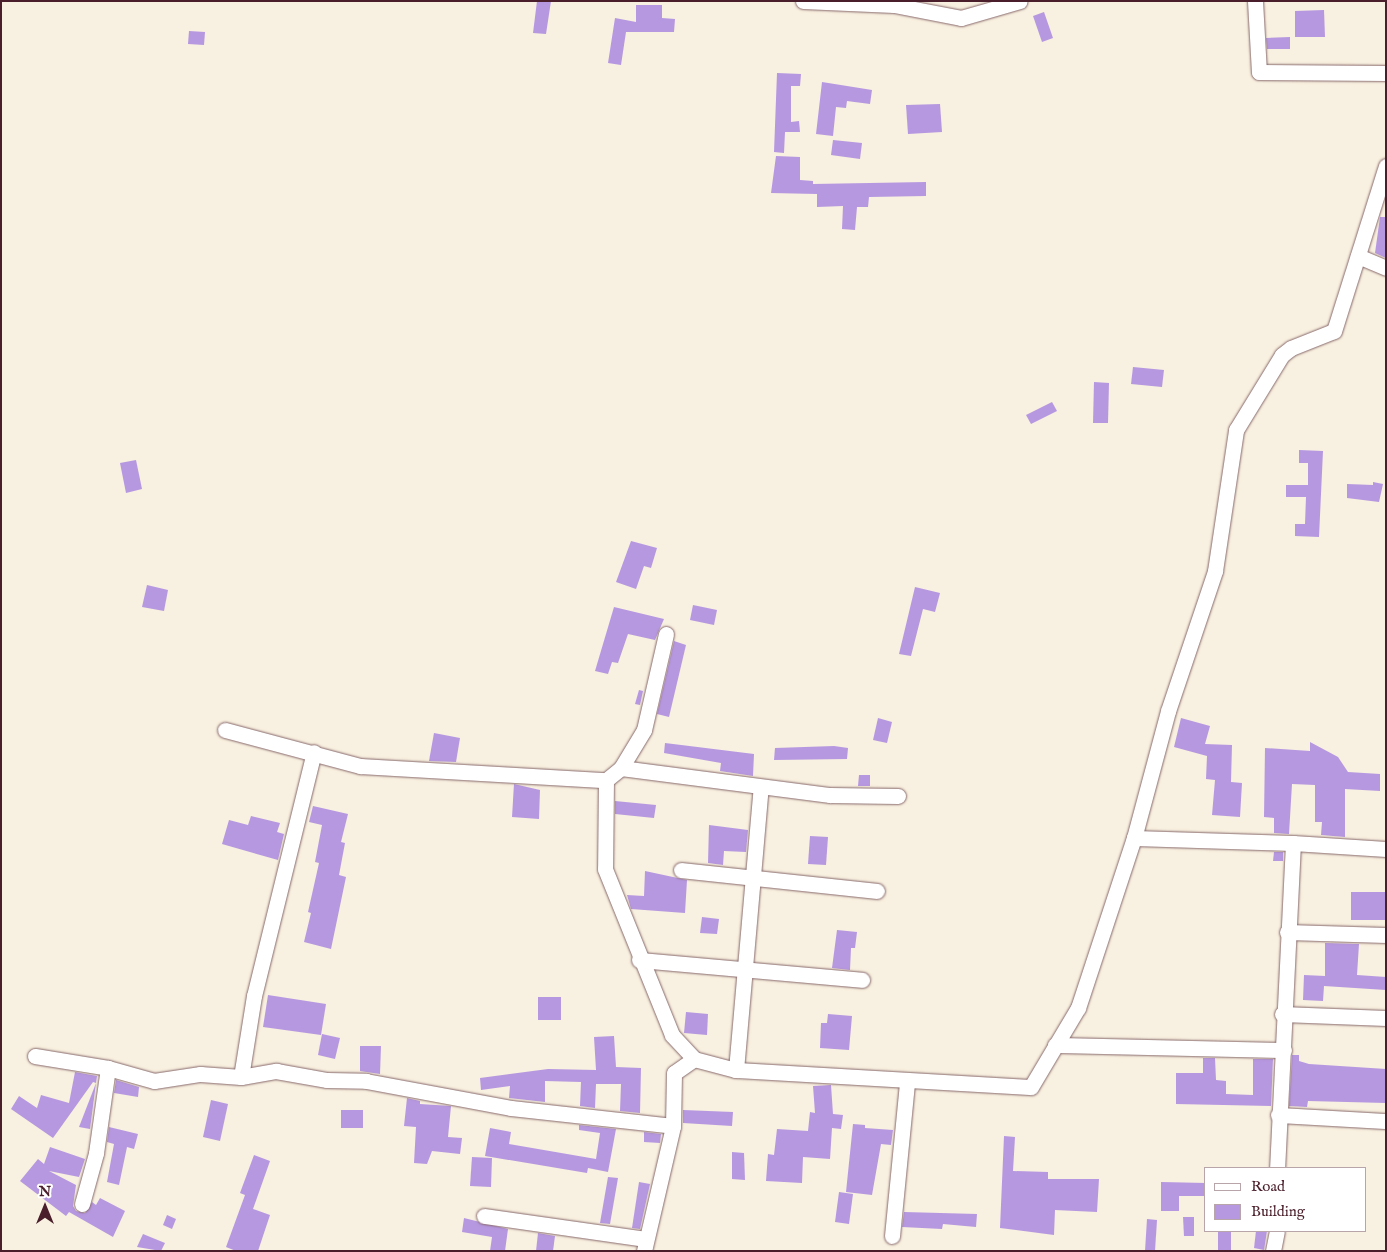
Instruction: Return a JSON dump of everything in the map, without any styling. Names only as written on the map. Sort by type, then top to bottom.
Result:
[{"type":"street","points":[[803,1],[894,5],[961,18],[1020,1]]},
{"type":"street","points":[[1255,1],[1259,72],[1386,73]]},
{"type":"street","points":[[606,780],[605,869],[639,960],[672,1035],[694,1059],[736,1070],[907,1082],[1031,1087],[1078,1008],[1134,838],[1171,701],[1215,571],[1236,430],[1282,355],[1291,348],[1334,330],[1386,166]]},
{"type":"street","points":[[1358,256],[1386,268]]},
{"type":"street","points":[[225,730],[314,752],[360,766],[606,780],[621,768],[644,730],[666,634]]},
{"type":"street","points":[[241,1077],[254,996],[314,752]]},
{"type":"street","points":[[621,768],[830,795],[898,796]]},
{"type":"street","points":[[736,1070],[761,787]]},
{"type":"street","points":[[1134,838],[1293,843],[1386,849]]},
{"type":"street","points":[[1277,1167],[1278,1116],[1284,1050],[1282,1014],[1293,843]]},
{"type":"street","points":[[681,870],[877,891]]},
{"type":"street","points":[[1287,932],[1386,935]]},
{"type":"street","points":[[639,960],[862,980]]},
{"type":"street","points":[[1282,1014],[1386,1018]]},
{"type":"street","points":[[1055,1045],[1284,1050]]},
{"type":"street","points":[[35,1056],[108,1068],[154,1081],[200,1074],[241,1077],[276,1071],[327,1080],[366,1081],[512,1108],[673,1126]]},
{"type":"street","points":[[484,1216],[644,1245],[673,1126],[674,1073],[694,1059]]},
{"type":"street","points":[[82,1204],[96,1153],[108,1068]]},
{"type":"street","points":[[892,1236],[907,1082]]},
{"type":"street","points":[[1278,1116],[1386,1121]]},
{"type":"street","points":[[1273,1251],[1277,1232]]},
{"type":"building","points":[[537,1],[551,1],[546,34],[533,33]]},
{"type":"building","points":[[636,5],[662,5],[662,18],[675,19],[674,32],[626,32],[621,65],[608,63],[615,18],[636,22]]},
{"type":"building","points":[[1324,10],[1325,37],[1295,37],[1295,11]]},
{"type":"building","points":[[1044,12],[1053,38],[1042,42],[1033,16]]},
{"type":"building","points":[[189,31],[205,32],[204,45],[188,44]]},
{"type":"building","points":[[1290,37],[1290,49],[1267,49],[1266,38]]},
{"type":"building","points":[[777,73],[801,74],[800,86],[791,86],[791,122],[799,121],[800,132],[785,132],[784,153],[774,152]]},
{"type":"building","points":[[822,82],[872,90],[870,104],[847,101],[846,108],[836,107],[833,136],[816,134]]},
{"type":"building","points":[[940,104],[942,132],[908,134],[906,105]]},
{"type":"building","points":[[833,140],[862,143],[860,159],[831,155]]},
{"type":"building","points":[[776,156],[800,157],[800,180],[813,181],[813,184],[926,182],[926,196],[869,197],[868,207],[857,207],[855,230],[842,229],[843,206],[817,207],[817,194],[771,193]]},
{"type":"building","points":[[1380,217],[1386,217],[1386,258],[1375,253]]},
{"type":"building","points":[[1133,367],[1164,370],[1162,387],[1131,384]]},
{"type":"building","points":[[1094,382],[1109,383],[1108,423],[1093,423]]},
{"type":"building","points":[[1052,402],[1057,411],[1031,424],[1026,415]]},
{"type":"building","points":[[1299,450],[1323,451],[1319,537],[1295,536],[1295,524],[1305,524],[1306,497],[1286,497],[1286,485],[1308,485],[1308,463],[1299,463]]},
{"type":"building","points":[[136,460],[142,489],[126,493],[120,463]]},
{"type":"building","points":[[1373,482],[1383,484],[1379,502],[1347,498],[1347,484],[1373,485]]},
{"type":"building","points":[[631,541],[657,548],[651,568],[644,566],[636,589],[616,582]]},
{"type":"building","points":[[147,585],[168,590],[164,611],[142,607]]},
{"type":"building","points":[[915,587],[940,593],[935,612],[923,609],[911,656],[899,654]]},
{"type":"building","points":[[693,605],[717,610],[714,625],[690,620]]},
{"type":"building","points":[[614,607],[664,619],[655,640],[628,634],[618,663],[612,662],[608,674],[595,671]]},
{"type":"building","points":[[674,641],[686,645],[669,717],[657,714]]},
{"type":"building","points":[[639,690],[643,691],[640,705],[635,704]]},
{"type":"building","points":[[878,718],[892,722],[887,743],[873,740]]},
{"type":"building","points":[[1181,718],[1210,726],[1205,744],[1232,745],[1231,782],[1242,783],[1240,817],[1212,815],[1215,780],[1206,779],[1207,756],[1174,747]]},
{"type":"building","points":[[434,733],[460,738],[456,762],[429,761]]},
{"type":"building","points":[[1310,742],[1338,757],[1348,772],[1380,774],[1380,791],[1345,789],[1345,837],[1321,835],[1322,822],[1315,822],[1315,785],[1292,784],[1289,834],[1274,833],[1274,818],[1264,817],[1265,748],[1310,751]]},
{"type":"building","points":[[665,743],[754,754],[753,776],[720,771],[721,763],[664,753]]},
{"type":"building","points":[[834,746],[848,748],[847,759],[774,760],[775,748]]},
{"type":"building","points":[[859,775],[870,775],[870,786],[858,786]]},
{"type":"building","points":[[514,784],[540,790],[539,819],[512,817]]},
{"type":"building","points":[[615,801],[656,805],[654,818],[615,814]]},
{"type":"building","points":[[313,806],[348,814],[341,842],[345,843],[339,875],[346,877],[331,949],[304,942],[311,913],[308,912],[319,863],[315,862],[322,825],[309,822]]},
{"type":"building","points":[[251,816],[280,823],[277,832],[284,834],[278,860],[222,844],[229,820],[248,825]]},
{"type":"building","points":[[709,825],[748,830],[746,852],[724,851],[723,865],[708,863]]},
{"type":"building","points":[[810,836],[828,837],[826,865],[808,864]]},
{"type":"building","points":[[1274,852],[1283,852],[1283,861],[1273,861]]},
{"type":"building","points":[[645,871],[687,880],[685,913],[631,909],[627,895],[644,896]]},
{"type":"building","points":[[1351,892],[1386,892],[1386,920],[1351,920]]},
{"type":"building","points":[[702,917],[719,919],[717,934],[700,933]]},
{"type":"building","points":[[837,930],[857,932],[855,948],[851,948],[850,970],[832,968]]},
{"type":"building","points":[[1325,943],[1359,944],[1357,975],[1386,977],[1386,990],[1324,986],[1323,1001],[1303,1000],[1304,975],[1325,976]]},
{"type":"building","points":[[268,995],[326,1004],[321,1035],[263,1027]]},
{"type":"building","points":[[538,997],[561,997],[561,1020],[538,1020]]},
{"type":"building","points":[[686,1012],[708,1014],[707,1035],[684,1033]]},
{"type":"building","points":[[828,1014],[852,1016],[849,1050],[820,1048],[821,1023],[827,1023]]},
{"type":"building","points":[[322,1034],[340,1038],[335,1059],[318,1055]]},
{"type":"building","points":[[614,1036],[616,1067],[641,1068],[640,1113],[620,1111],[621,1084],[596,1084],[595,1108],[580,1106],[581,1082],[545,1081],[545,1102],[509,1098],[510,1086],[481,1090],[480,1078],[548,1069],[596,1070],[594,1037]]},
{"type":"building","points":[[360,1046],[381,1046],[380,1074],[360,1071]]},
{"type":"building","points":[[1292,1055],[1299,1055],[1299,1061],[1309,1064],[1386,1069],[1386,1103],[1308,1101],[1307,1107],[1289,1106]]},
{"type":"building","points":[[1203,1058],[1215,1058],[1216,1080],[1226,1081],[1226,1094],[1253,1095],[1253,1059],[1273,1059],[1271,1106],[1176,1104],[1176,1073],[1203,1073]]},
{"type":"building","points":[[75,1072],[97,1076],[96,1083],[93,1082],[53,1138],[11,1109],[19,1096],[37,1108],[41,1095],[69,1103]]},
{"type":"building","points":[[116,1080],[139,1087],[138,1097],[114,1093]]},
{"type":"building","points":[[96,1083],[90,1129],[79,1127]]},
{"type":"building","points":[[831,1085],[833,1114],[843,1115],[841,1129],[832,1128],[830,1159],[803,1157],[802,1183],[766,1181],[768,1154],[774,1155],[777,1129],[808,1131],[810,1112],[815,1113],[813,1086]]},
{"type":"building","points":[[407,1098],[420,1101],[420,1104],[451,1106],[448,1137],[462,1138],[460,1154],[432,1151],[427,1164],[414,1163],[416,1127],[404,1126]]},
{"type":"building","points":[[211,1100],[228,1104],[220,1141],[203,1137]]},
{"type":"building","points":[[341,1110],[363,1110],[363,1128],[341,1128]]},
{"type":"building","points":[[683,1110],[733,1112],[732,1126],[683,1123]]},
{"type":"building","points":[[853,1124],[865,1125],[865,1128],[893,1130],[891,1145],[881,1144],[872,1195],[846,1192]]},
{"type":"building","points":[[579,1125],[616,1129],[608,1172],[588,1168],[587,1173],[485,1156],[490,1128],[511,1132],[509,1144],[596,1159],[600,1133],[579,1130]]},
{"type":"building","points":[[109,1127],[138,1134],[134,1149],[127,1147],[119,1185],[107,1182],[114,1144],[107,1142]]},
{"type":"building","points":[[644,1132],[661,1134],[660,1143],[644,1142]]},
{"type":"building","points":[[1004,1136],[1015,1137],[1013,1171],[1048,1172],[1048,1179],[1099,1179],[1097,1212],[1055,1210],[1054,1235],[1000,1228]]},
{"type":"building","points":[[50,1147],[85,1159],[79,1177],[49,1171],[76,1185],[73,1206],[76,1211],[85,1213],[92,1202],[96,1205],[100,1198],[125,1211],[113,1237],[69,1212],[66,1216],[20,1181],[38,1159],[44,1164]]},
{"type":"building","points":[[732,1152],[744,1153],[745,1180],[732,1179]]},
{"type":"building","points":[[254,1155],[270,1161],[253,1209],[270,1215],[258,1251],[236,1251],[226,1247],[245,1195],[240,1193]]},
{"type":"building","points":[[472,1157],[492,1158],[491,1187],[470,1186]]},
{"type":"building","points":[[608,1177],[618,1178],[610,1224],[600,1223]]},
{"type":"building","points":[[639,1182],[650,1184],[640,1229],[632,1228]]},
{"type":"building","points":[[1161,1182],[1204,1183],[1204,1196],[1179,1196],[1179,1211],[1161,1211]]},
{"type":"building","points":[[839,1192],[853,1194],[849,1224],[835,1222]]},
{"type":"building","points":[[904,1212],[977,1214],[976,1227],[943,1224],[942,1229],[902,1227]]},
{"type":"building","points":[[167,1215],[176,1219],[172,1229],[163,1225]]},
{"type":"building","points":[[1183,1217],[1194,1217],[1194,1236],[1184,1236]]},
{"type":"building","points":[[464,1218],[508,1229],[505,1251],[490,1251],[492,1237],[462,1232]]},
{"type":"building","points":[[1147,1219],[1157,1220],[1155,1251],[1145,1251]]},
{"type":"building","points":[[1218,1232],[1231,1232],[1231,1251],[1218,1251]]},
{"type":"building","points":[[1256,1232],[1267,1232],[1264,1250],[1254,1248]]},
{"type":"building","points":[[538,1233],[555,1236],[553,1251],[536,1251]]},
{"type":"building","points":[[143,1234],[165,1243],[161,1251],[137,1247]]}]
